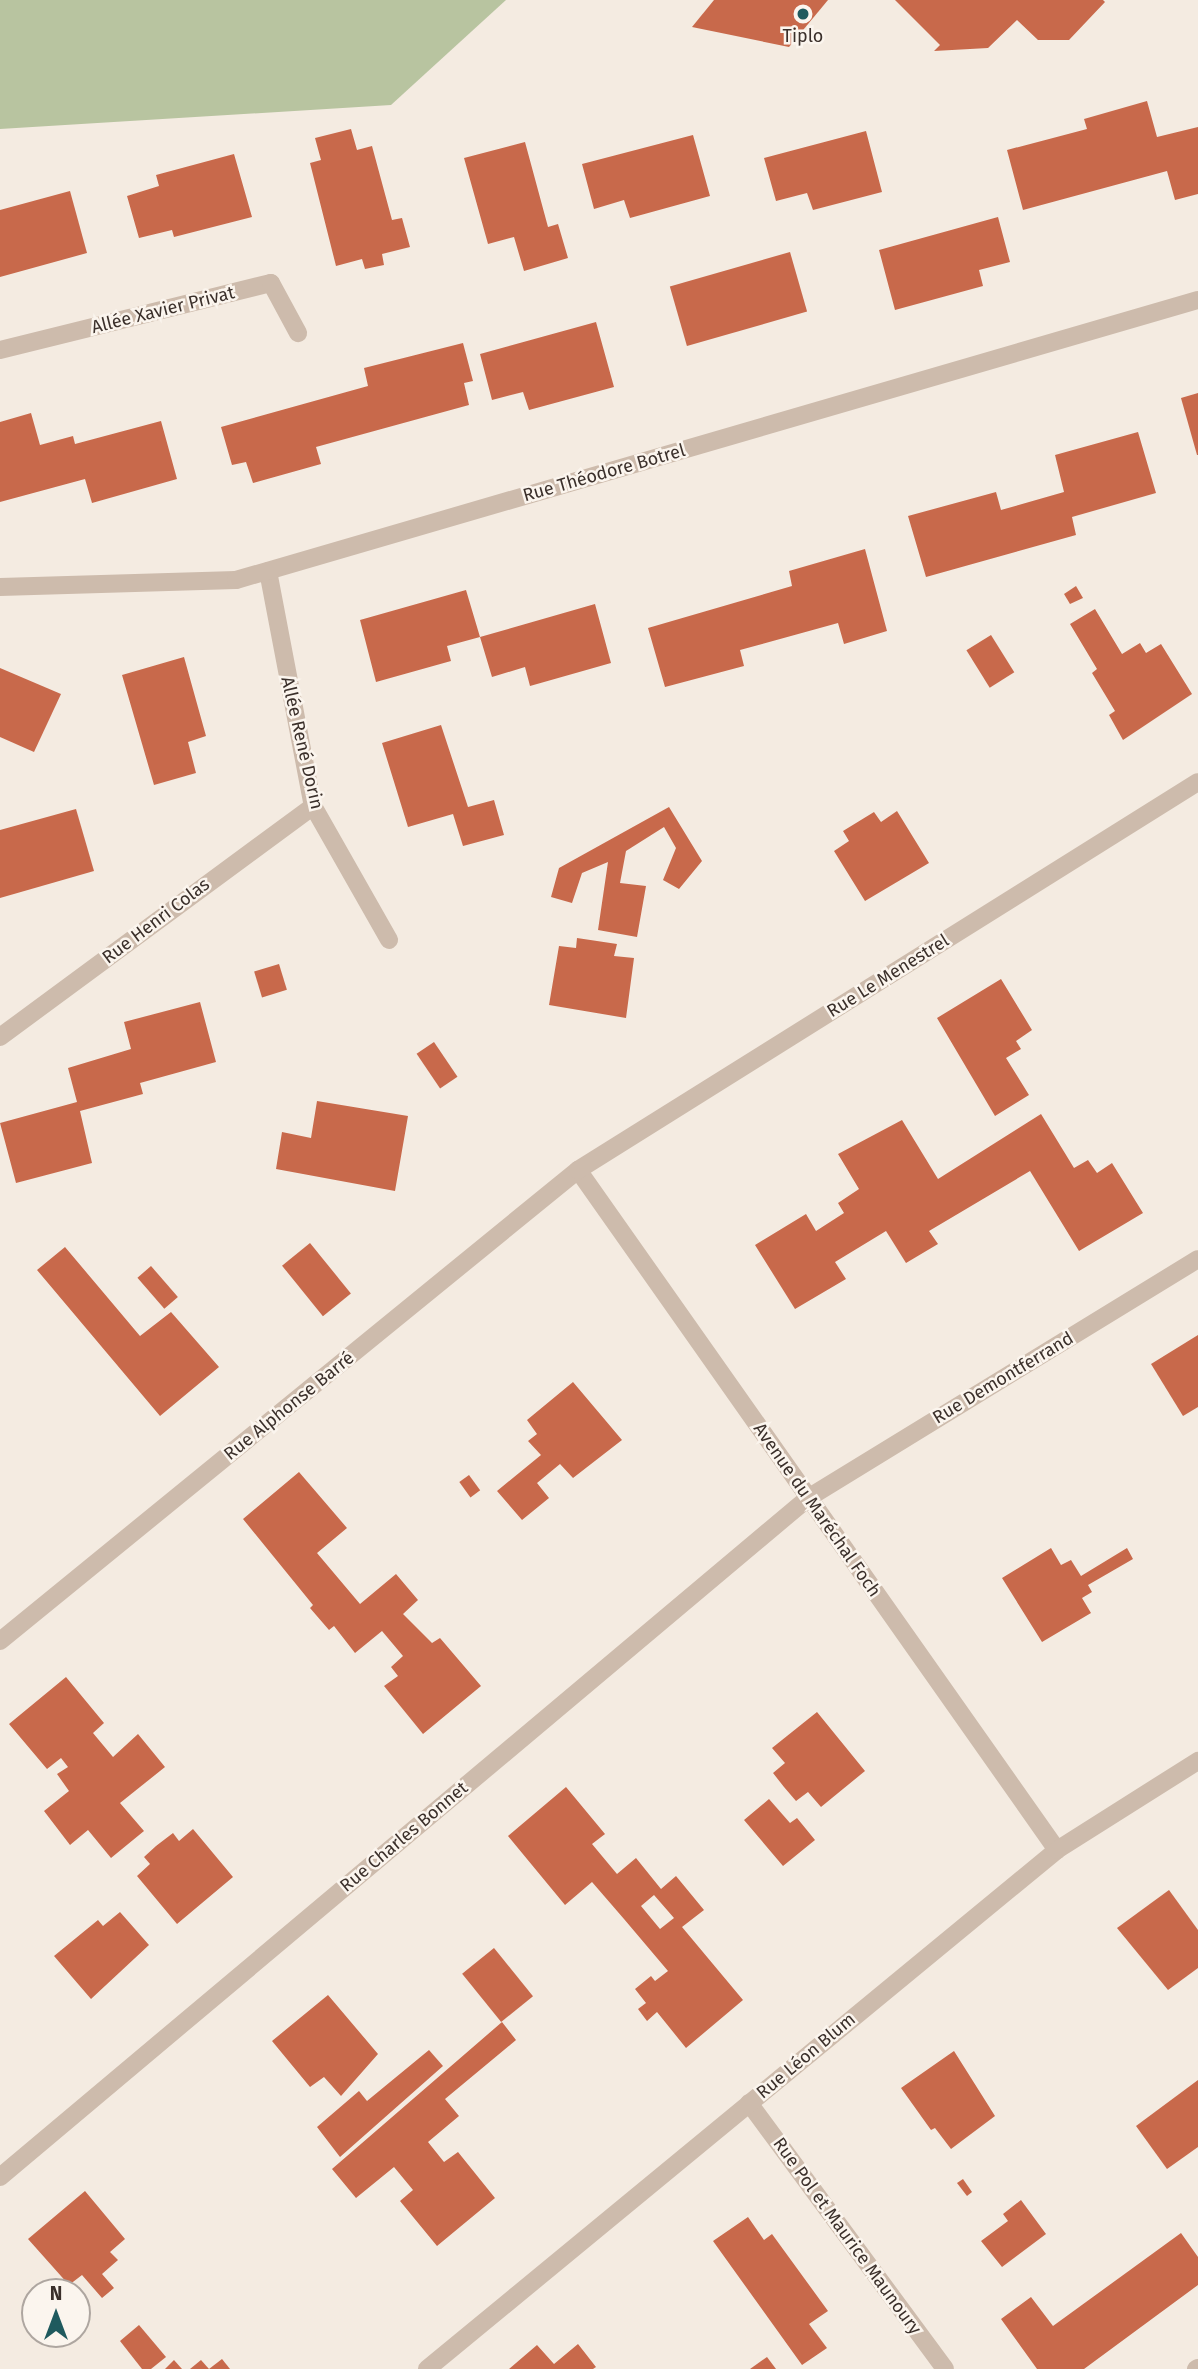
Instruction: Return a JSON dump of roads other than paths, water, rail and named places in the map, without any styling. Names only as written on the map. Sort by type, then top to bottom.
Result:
[{"type":"street","name":"Allée Xavier Privat","points":[[0,349],[271,283],[298,333]]},
{"type":"street","name":"Rue Théodore Botrel","points":[[0,587],[236,580],[1198,300]]},
{"type":"street","name":"Allée René Dorin","points":[[268,571],[313,806],[389,940]]},
{"type":"street","name":"Rue Le Menestrel","points":[[578,1170],[1198,782]]},
{"type":"street","name":"Rue Henri Colas","points":[[0,1037],[313,806]]},
{"type":"street","name":"Avenue du Maréchal Foch","points":[[578,1170],[1056,1850]]},
{"type":"street","name":"Rue Alphonse Barré","points":[[0,1641],[578,1170]]},
{"type":"street","name":"Rue Demontferrand","points":[[808,1497],[1198,1259]]},
{"type":"street","name":"Rue Charles Bonnet","points":[[0,2177],[808,1497]]},
{"type":"street","name":"Rue Léon Blum","points":[[426,2369],[1056,1850],[1198,1761]]},
{"type":"street","name":"Rue Pol et Maurice Maunoury","points":[[749,2103],[945,2369]]},
{"type":"place","name":"Tiplo","points":[[803,14]]}]
